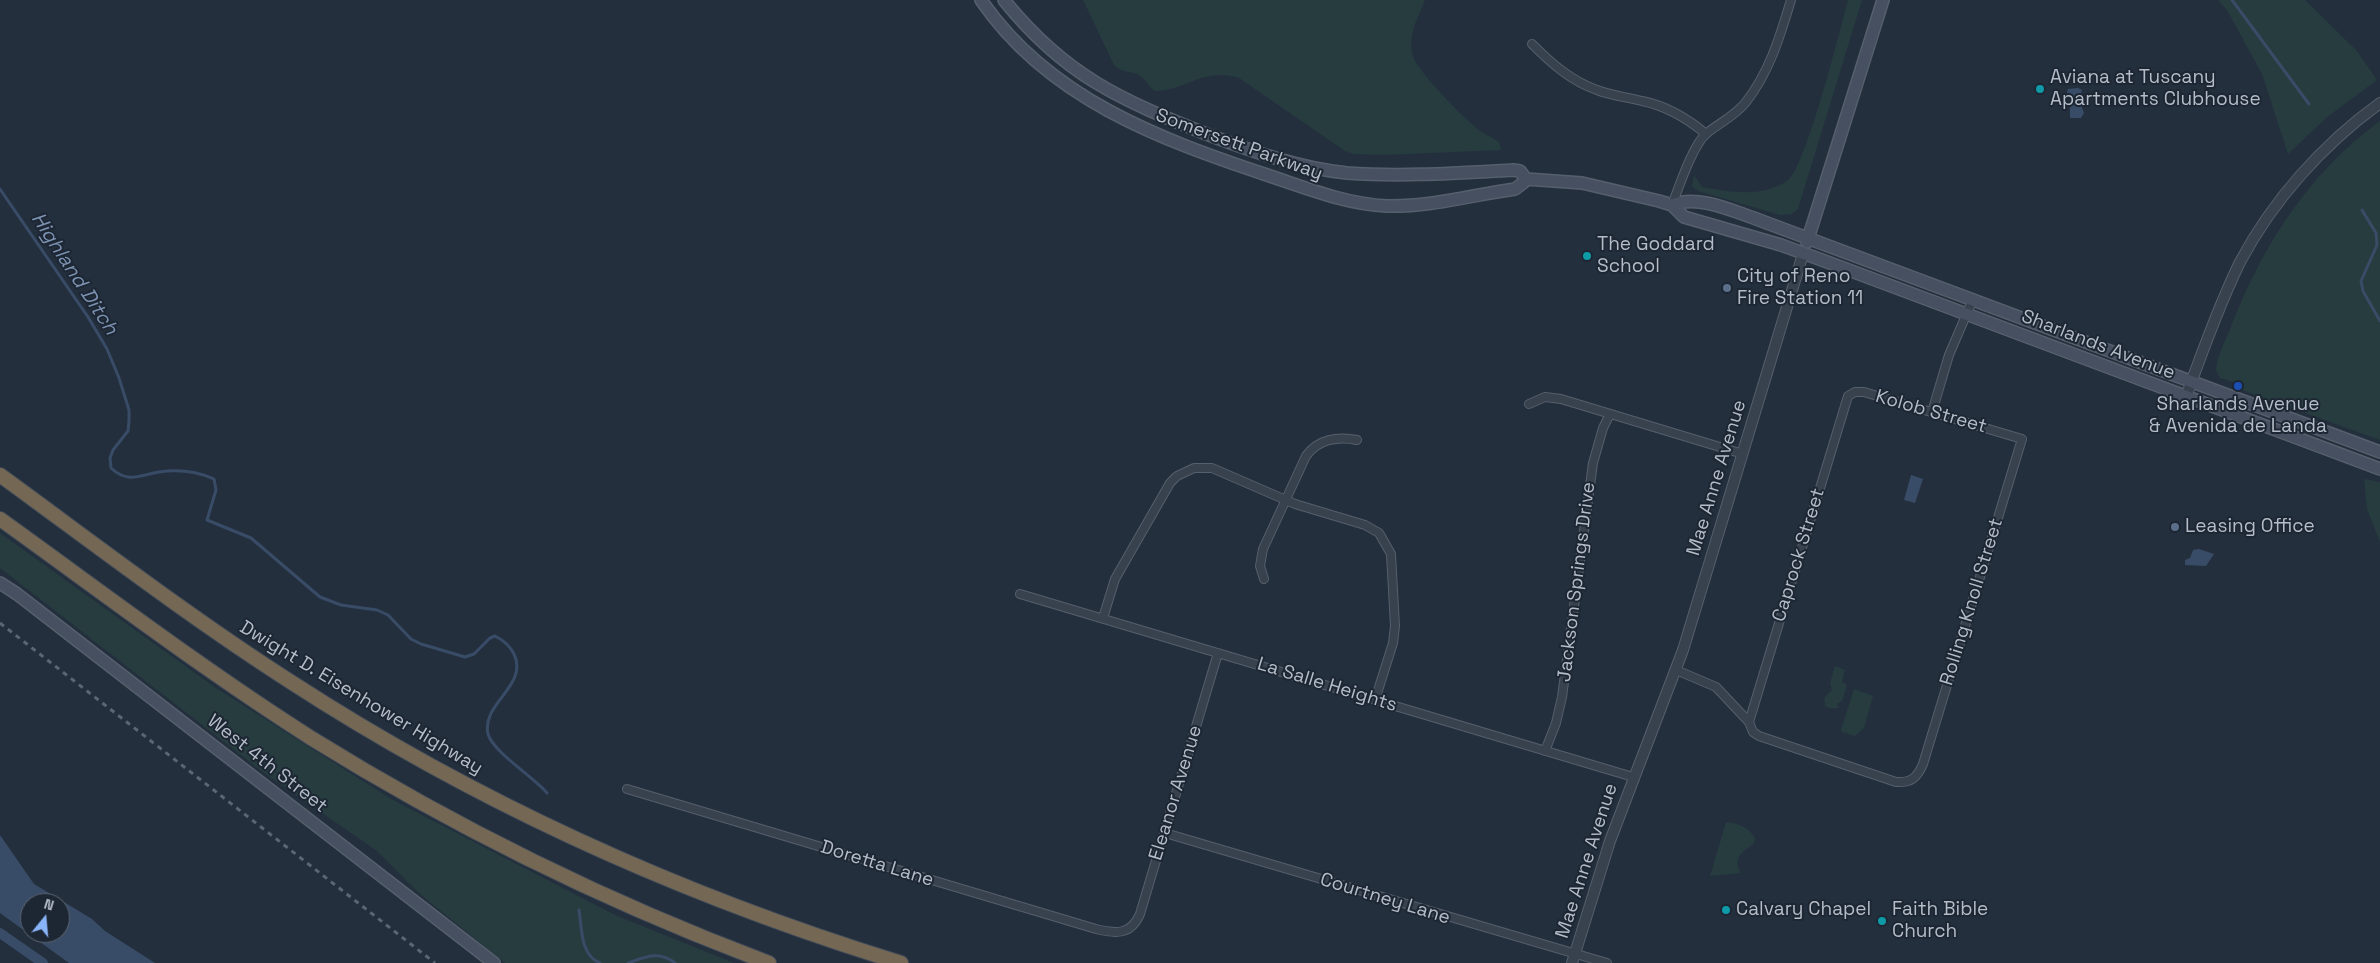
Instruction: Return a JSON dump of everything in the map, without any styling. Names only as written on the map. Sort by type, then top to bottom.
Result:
[{"type":"highway","name":"Dwight D. Eisenhower Highway","points":[[0,475],[269,668],[372,732],[466,786],[588,844],[681,884],[805,932],[901,963]]},
{"type":"highway","points":[[0,519],[242,692],[311,738],[436,812],[588,888],[768,963]]},
{"type":"main road","name":"Somersett Parkway","points":[[981,0],[1028,54],[1063,84],[1106,111],[1198,150],[1313,191],[1354,202],[1402,206],[1442,202],[1515,189],[1526,179]]},
{"type":"main road","name":"Somersett Parkway","points":[[1004,0],[1046,46],[1065,62],[1109,92],[1148,110],[1252,151],[1294,164],[1345,172],[1398,174],[1513,170],[1520,171],[1526,179]]},
{"type":"main road","name":"Mae Anne Avenue","points":[[1803,254],[1883,0]]},
{"type":"main road","name":"Somersett Parkway","points":[[1526,179],[1565,180],[1672,205],[1684,217],[1803,254]]},
{"type":"main road","name":"Somersett Parkway","points":[[1672,205],[1682,201],[1695,201],[1747,215],[1808,237]]},
{"type":"main road","name":"Sharlands Avenue","points":[[1808,237],[2380,452]]},
{"type":"main road","name":"Sharlands Avenue","points":[[1803,254],[2380,469]]},
{"type":"main road","name":"West 4th Street","points":[[0,577],[17,594]]},
{"type":"main road","name":"West 4th Street","points":[[0,584],[17,594],[494,963]]},
{"type":"street","points":[[1672,205],[1692,158],[1706,134],[1727,120],[1745,104],[1766,73],[1791,0]]},
{"type":"street","points":[[1532,44],[1562,72],[1578,82],[1616,96],[1643,101],[1668,109],[1691,121],[1706,134]]},
{"type":"street","points":[[2186,397],[2240,263],[2260,229],[2298,178],[2329,146],[2380,103]]},
{"type":"street","name":"Mae Anne Avenue","points":[[1574,959],[1603,860],[1676,670],[1803,254]]},
{"type":"street","points":[[1932,412],[1949,355],[1973,299]]},
{"type":"street","name":"Kolob Street","points":[[1855,392],[2007,434]]},
{"type":"street","name":"Caprock Street","points":[[1749,722],[1844,404],[1848,396],[1855,392]]},
{"type":"street","points":[[1529,404],[1536,400],[1552,397],[1743,454]]},
{"type":"street","name":"Jackson Springs Drive","points":[[1545,750],[1556,723],[1562,697],[1593,463],[1602,428],[1610,414]]},
{"type":"street","name":"Rolling Knoll Street","points":[[1749,722],[1753,732],[1768,739],[1896,782],[1906,783],[1915,778],[1923,764],[2022,439],[2007,434]]},
{"type":"street","points":[[1264,578],[1260,566],[1260,558],[1306,456],[1314,448],[1336,439],[1357,440]]},
{"type":"street","points":[[1103,618],[1115,579],[1164,493],[1177,476],[1194,468],[1212,468],[1285,500],[1372,528],[1388,547],[1392,563],[1395,635],[1375,700]]},
{"type":"street","name":"La Salle Heights","points":[[1020,594],[1634,777]]},
{"type":"street","name":"Eleanor Avenue","points":[[1128,930],[1133,927],[1140,914],[1218,653]]},
{"type":"street","points":[[1676,670],[1716,687],[1749,722]]},
{"type":"street","name":"Doretta Lane","points":[[627,789],[1096,929],[1120,933],[1128,930]]},
{"type":"street","name":"Courtney Lane","points":[[1164,833],[1574,959],[1607,963]]},
{"type":"green space","points":[[1083,0],[1425,0],[1412,34],[1413,56],[1424,73],[1444,96],[1475,127],[1499,142],[1501,150],[1384,155],[1354,154],[1345,151],[1239,78],[1215,75],[1167,90],[1155,91],[1137,74],[1122,70],[1114,65]]},
{"type":"green space","points":[[1848,0],[1862,0],[1798,209],[1792,214],[1780,215],[1698,191],[1692,186],[1694,175],[1702,187],[1723,191],[1756,192],[1767,190],[1787,181],[1795,171],[1813,126]]},
{"type":"green space","points":[[2218,0],[2305,0],[2357,51],[2377,80],[2326,118],[2288,154],[2262,74],[2227,10]]},
{"type":"green space","points":[[2380,121],[2380,440],[2242,390],[2243,385],[2220,378],[2216,370],[2220,353],[2244,294],[2274,238],[2291,212],[2332,163]]},
{"type":"green space","points":[[2364,479],[2380,482],[2380,542],[2367,509]]},
{"type":"green space","points":[[0,533],[216,688],[393,800],[615,915],[734,963],[505,963],[421,895],[377,851],[264,773],[0,568]]},
{"type":"green space","points":[[1835,666],[1845,670],[1842,682],[1847,685],[1842,701],[1837,704],[1839,708],[1830,708],[1825,706],[1824,698],[1832,690],[1830,683]]},
{"type":"green space","points":[[1854,689],[1873,696],[1864,728],[1855,736],[1841,730]]},
{"type":"green space","points":[[1726,822],[1747,829],[1755,838],[1754,844],[1742,853],[1738,860],[1738,868],[1741,873],[1710,876]]},
{"type":"water","points":[[2078,88],[2082,90],[2079,100],[2084,113],[2081,118],[2070,118],[2070,108],[2074,99],[2067,93],[2068,89]]},
{"type":"water","points":[[1911,475],[1923,479],[1915,503],[1904,500]]},
{"type":"water","points":[[2199,549],[2214,554],[2206,566],[2185,565],[2185,560],[2190,558],[2193,550]]},
{"type":"water","points":[[0,835],[34,884],[49,893],[20,893],[20,927],[0,913]]},
{"type":"water","points":[[70,906],[155,963],[69,963],[41,943],[70,943]]},
{"type":"waterway","points":[[2232,0],[2309,104]]},
{"type":"waterway","name":"Highland Ditch","points":[[0,189],[88,317],[107,349],[119,378],[129,410],[129,421],[128,431],[113,450],[110,458],[111,468],[117,473],[129,477],[180,471],[194,472],[214,479],[216,490],[207,520],[251,538],[320,597],[341,605],[377,610],[388,615],[411,639],[421,644],[465,657],[474,654],[490,638],[495,636],[503,641],[514,654],[517,665],[511,685],[491,713],[488,723],[488,734],[497,749],[547,793]]},
{"type":"waterway","points":[[2362,210],[2376,233],[2377,245],[2361,281],[2363,291],[2380,321]]},
{"type":"waterway","name":"Highland Ditch","points":[[579,910],[585,947],[593,959],[600,963]]},
{"type":"waterway","points":[[0,933],[43,963]]},
{"type":"waterway","name":"Highland Ditch","points":[[628,963],[652,956],[663,957],[675,963]]},
{"type":"railway","points":[[0,623],[435,963]]},
{"type":"place","name":"Aviana at Tuscany Apartments Clubhouse","points":[[2040,89]]},
{"type":"place","name":"The Goddard School","points":[[1587,256]]},
{"type":"place","name":"City of Reno Fire Station 11","points":[[1727,288]]},
{"type":"place","name":"Sharlands Avenue & Avenida de Landa","points":[[2238,386]]},
{"type":"place","name":"Leasing Office","points":[[2175,527]]},
{"type":"place","name":"Calvary Chapel","points":[[1726,910]]},
{"type":"place","name":"Faith Bible Church","points":[[1882,921]]}]
